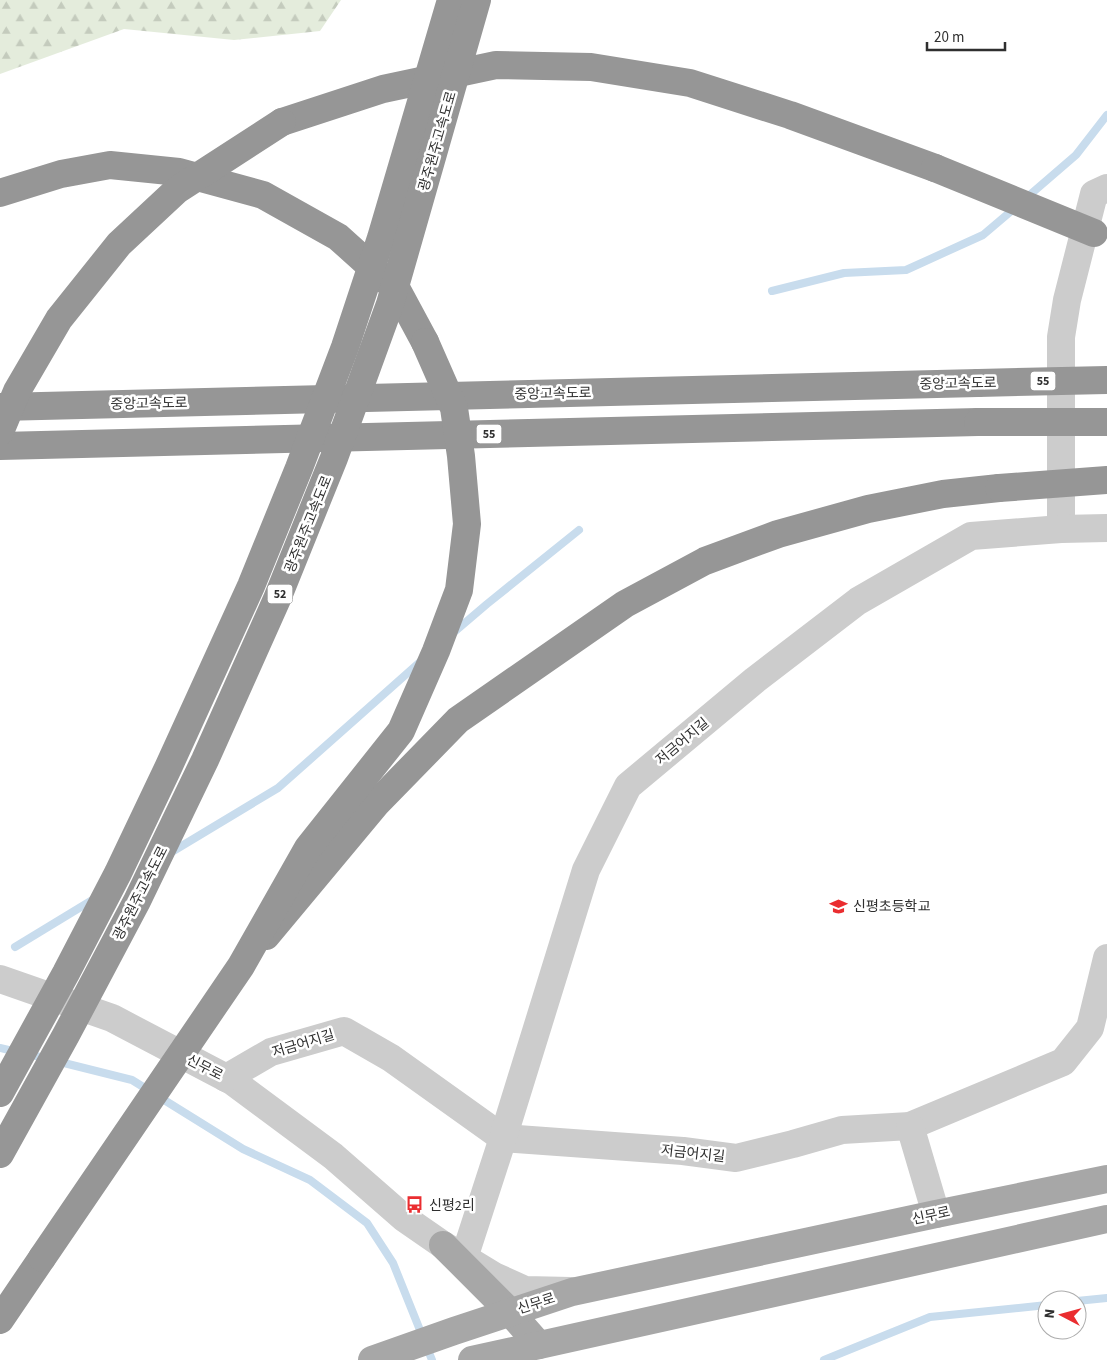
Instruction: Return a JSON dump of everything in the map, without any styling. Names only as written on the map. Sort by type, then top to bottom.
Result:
[{"type":"highway","name":"광주원주고속도로","points":[[0,1093],[118,873],[207,686],[255,577],[345,347],[390,210],[451,0]]},
{"type":"highway","name":"광주원주고속도로","points":[[0,1154],[66,1035],[137,900],[205,760],[277,599],[334,458],[390,304],[477,0]]},
{"type":"highway","points":[[0,432],[17,391],[60,319],[119,244],[177,190],[282,122],[383,89],[496,65],[591,67],[690,83],[790,116],[935,168],[1101,236]]},
{"type":"highway","points":[[0,193],[61,174],[110,165],[179,172],[262,196],[338,237],[397,290],[425,342],[454,408],[461,456],[467,524],[459,590],[436,651],[401,730],[308,848],[241,966],[0,1320]]},
{"type":"highway","name":"중앙고속도로","points":[[0,407],[1107,380]]},
{"type":"highway","name":"55","points":[[0,446],[978,422],[1107,422]]},
{"type":"highway","points":[[241,966],[376,804],[458,720],[624,604],[706,561],[778,534],[868,509],[943,494],[1107,480]]},
{"type":"main road","name":"신무로","points":[[453,1252],[510,1312],[572,1292],[1107,1179]]},
{"type":"main road","points":[[473,1360],[1107,1219]]},
{"type":"main road","points":[[453,1252],[473,1296],[461,1328]]},
{"type":"main road","points":[[376,1359],[510,1312],[539,1345]]},
{"type":"street","points":[[1061,529],[1062,337],[1067,300],[1094,194],[1107,188]]},
{"type":"street","name":"저금어지길","points":[[453,1252],[503,1138],[586,870],[628,786],[755,680],[858,601],[971,536],[1061,529],[1107,528]]},
{"type":"street","name":"저금어지길","points":[[226,1078],[271,1052],[344,1031],[392,1058],[503,1138],[736,1158],[842,1130],[910,1126],[1063,1062],[1090,1028],[1107,958]]},
{"type":"street","name":"신무로","points":[[0,979],[112,1018],[232,1080],[333,1156],[404,1218],[453,1252]]},
{"type":"street","points":[[910,1126],[936,1214]]},
{"type":"street","points":[[453,1252],[494,1276],[525,1290],[572,1292]]},
{"type":"green space","points":[[0,0],[341,0],[320,31],[234,40],[124,29],[0,74]]},
{"type":"waterway","points":[[1025,199],[1076,155],[1107,115]]},
{"type":"waterway","points":[[772,291],[844,273],[906,270],[983,235],[1016,207]]},
{"type":"waterway","points":[[453,633],[579,530]]},
{"type":"waterway","points":[[170,853],[278,788],[420,662]]},
{"type":"waterway","points":[[15,947],[94,899]]},
{"type":"waterway","points":[[0,1048],[17,1052]]},
{"type":"waterway","points":[[28,1054],[132,1080],[243,1149],[310,1180],[367,1223],[393,1263],[432,1360]]},
{"type":"waterway","points":[[1087,1300],[1107,1298]]},
{"type":"waterway","points":[[824,1360],[930,1317],[1037,1306]]},
{"type":"place","name":"신평초등학교","points":[[839,906]]},
{"type":"place","name":"신평2리","points":[[415,1205]]}]
